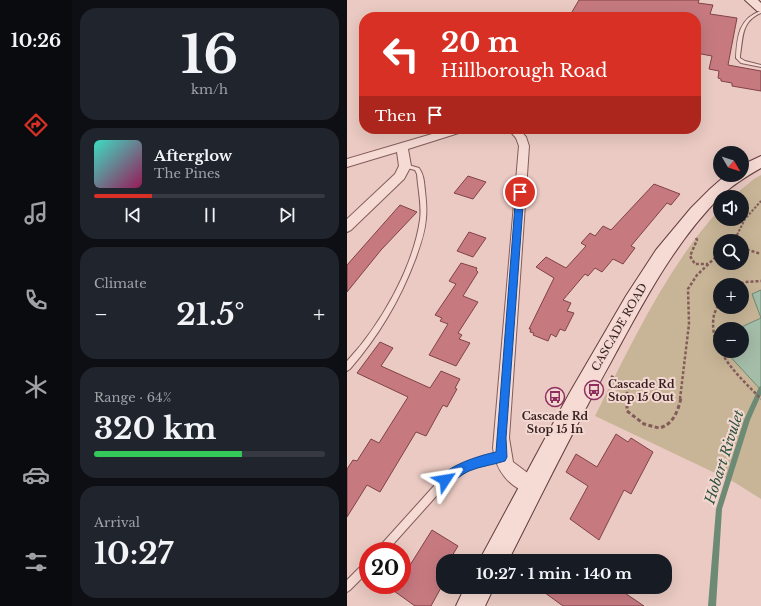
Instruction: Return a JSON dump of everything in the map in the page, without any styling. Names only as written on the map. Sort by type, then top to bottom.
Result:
[{"type":"street","points":[[751,0],[761,11]]},
{"type":"street","points":[[347,163],[445,134]]},
{"type":"street","points":[[518,134],[521,137],[523,146],[501,438],[501,457],[510,472],[531,486]]},
{"type":"street","points":[[347,227],[400,176],[405,166],[402,147]]},
{"type":"street","points":[[749,168],[761,161]]},
{"type":"street","name":"CASCADE ROAD","points":[[497,554],[531,486],[595,368],[656,264],[695,213],[729,182]]},
{"type":"street","points":[[471,606],[477,594]]},
{"type":"lane","points":[[761,11],[751,15],[745,21],[738,56],[738,58],[743,62],[761,66]]},
{"type":"lane","points":[[347,368],[369,341],[385,316],[405,274],[418,240],[423,219],[421,174],[417,169],[405,166]]},
{"type":"lane","points":[[389,542],[445,480],[464,468],[483,460],[501,457]]},
{"type":"lane","points":[[347,587],[359,574]]},
{"type":"path","points":[[738,234],[743,220],[761,201]]},
{"type":"path","points":[[696,238],[697,240],[690,256],[695,264],[708,264]]},
{"type":"path","points":[[749,250],[761,254]]},
{"type":"path","points":[[612,376],[627,385],[627,411],[633,416],[643,423],[655,428],[665,427],[672,422],[678,410],[683,385],[689,316],[688,289],[692,281],[713,259]]},
{"type":"path","points":[[749,282],[761,281]]},
{"type":"path","points":[[715,314],[713,330],[716,344],[724,358],[761,400]]},
{"type":"shaded area","points":[[761,175],[761,499],[734,482],[595,416],[651,308],[683,256],[701,232],[713,217],[713,226],[749,226],[749,190],[741,190]]},
{"type":"shaded area","points":[[761,290],[761,318],[752,294]]},
{"type":"shaded area","points":[[761,318],[761,390],[731,358],[749,358],[749,324]]},
{"type":"building","points":[[579,0],[699,0],[698,3],[713,5],[710,14],[737,18],[728,65],[761,71],[761,91],[732,86],[732,83],[721,81],[721,79],[718,78],[719,71],[709,69],[712,56],[701,54],[701,12],[572,12]]},
{"type":"building","points":[[468,176],[486,182],[473,199],[454,193]]},
{"type":"building","points":[[654,184],[680,194],[671,205],[667,203],[631,246],[635,248],[623,264],[613,259],[602,272],[595,268],[588,276],[585,274],[563,300],[571,303],[567,311],[574,313],[565,331],[560,329],[556,337],[551,334],[548,341],[533,335],[534,333],[530,332],[531,329],[529,329],[554,278],[536,267],[546,257],[566,268],[586,246],[581,243],[590,233],[595,236],[603,226],[611,230]]},
{"type":"building","points":[[400,205],[417,212],[381,250],[347,292],[347,265]]},
{"type":"building","points":[[469,232],[486,238],[473,257],[457,251]]},
{"type":"building","points":[[461,263],[477,268],[476,270],[478,272],[463,296],[478,302],[458,333],[462,335],[459,339],[470,343],[456,366],[429,355],[448,324],[440,321],[442,318],[435,315],[456,284],[449,281]]},
{"type":"building","points":[[380,342],[393,348],[381,366],[430,388],[441,371],[460,379],[455,388],[457,389],[447,407],[443,405],[426,436],[416,432],[380,492],[367,485],[347,517],[347,469],[353,460],[357,461],[371,439],[379,443],[408,397],[357,373]]},
{"type":"building","points":[[616,434],[628,442],[631,438],[653,452],[631,494],[624,490],[599,540],[570,519],[588,486],[566,472],[576,454],[597,467]]},
{"type":"building","points":[[432,530],[458,546],[453,554],[436,554],[436,594],[438,594],[431,606],[415,606],[398,594],[411,594],[411,564]]},
{"type":"building","points":[[547,594],[626,594],[644,606],[563,606]]},
{"type":"waterway","name":"Hobart Rivulet","points":[[712,606],[719,509],[747,420],[761,389]]},
{"type":"place","name":"Cascade Rd Stop 15 Out","points":[[594,390]]},
{"type":"place","name":"Cascade Rd Stop 15 In","points":[[555,397]]},
{"type":"route","points":[[445,480],[464,468],[483,460],[501,457],[501,438],[520,192]]}]
